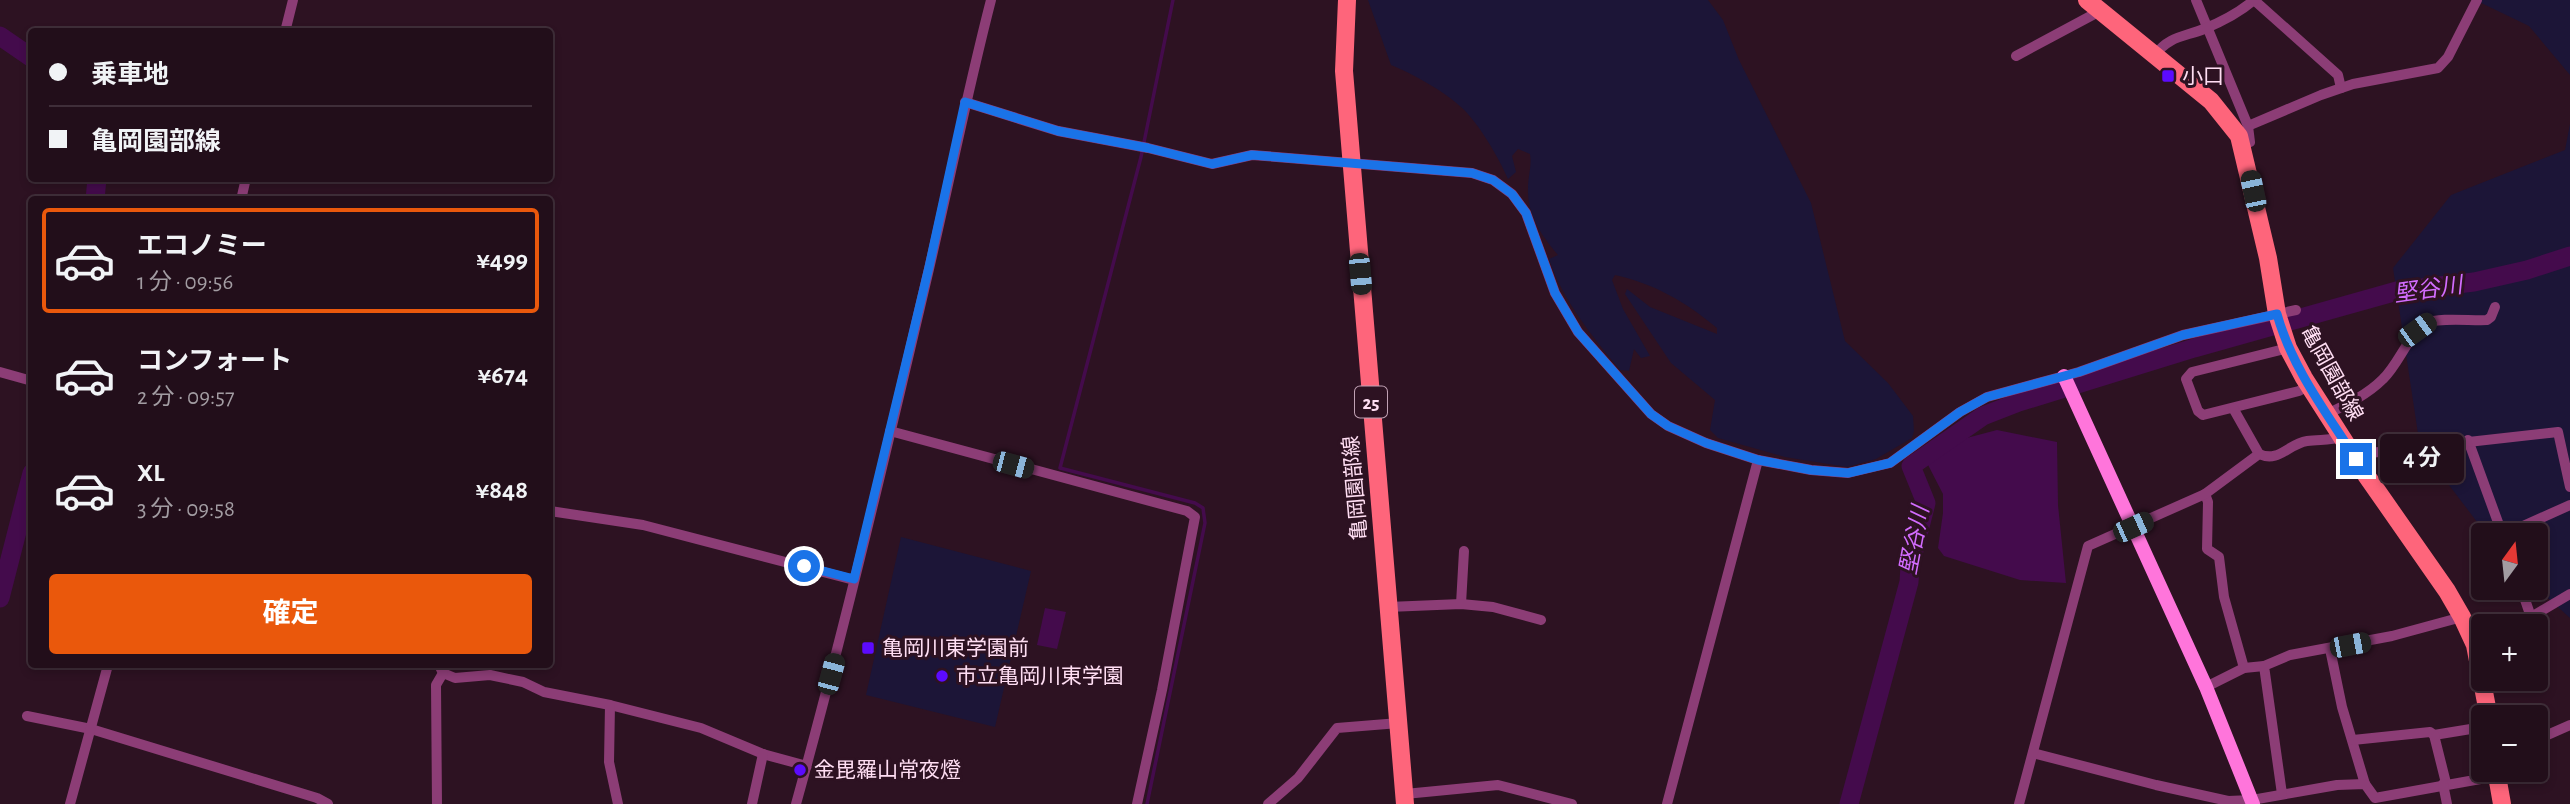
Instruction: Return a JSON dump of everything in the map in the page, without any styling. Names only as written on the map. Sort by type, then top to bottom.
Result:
[{"type":"main road","name":"亀岡園部線","points":[[1347,0],[1344,71],[1405,799]]},
{"type":"main road","name":"亀岡園部線","points":[[2094,5],[2211,101],[2230,124],[2242,144],[2265,245],[2277,314],[2288,348],[2341,436],[2447,591],[2471,631]]},
{"type":"main road","points":[[2498,782],[2502,804]]},
{"type":"street","points":[[286,28],[293,0]]},
{"type":"street","points":[[796,804],[890,431],[991,0]]},
{"type":"street","points":[[2196,0],[2248,126],[2250,142],[2242,144]]},
{"type":"street","points":[[2155,55],[2164,43],[2207,28],[2243,9],[2254,0],[2338,75],[2341,88]]},
{"type":"street","points":[[2248,126],[2341,88],[2438,68],[2448,57],[2477,0]]},
{"type":"street","points":[[2016,57],[2094,5]]},
{"type":"street","points":[[965,102],[1058,131],[1148,148],[1212,164],[1252,155],[1472,173],[1493,180],[1512,194],[1526,213],[1555,293],[1578,332],[1651,414],[1668,426],[1706,443],[1758,460],[1836,472],[1864,471],[1890,463],[1960,412],[1987,397],[2064,376],[2183,335],[2296,310]]},
{"type":"street","points":[[2327,414],[2353,401],[2382,380],[2399,360],[2417,330],[2430,321],[2487,320],[2495,307]]},
{"type":"street","points":[[2288,348],[2192,372],[2186,379],[2198,411],[2203,415],[2233,408],[2299,391],[2309,385]]},
{"type":"street","points":[[0,372],[28,379]]},
{"type":"street","points":[[2064,376],[2206,687],[2253,802]]},
{"type":"street","points":[[2233,408],[2259,454],[2266,458],[2275,457],[2304,441],[2332,440],[2341,436]]},
{"type":"street","points":[[890,431],[1188,511],[1195,517],[1137,804]]},
{"type":"street","points":[[2356,459],[2370,453],[2558,432],[2570,487]]},
{"type":"street","points":[[2468,440],[2499,523]]},
{"type":"street","points":[[2019,804],[2088,546],[2205,494],[2259,454]]},
{"type":"street","points":[[1667,804],[1758,460]]},
{"type":"street","points":[[2205,494],[2208,502],[2207,549],[2219,557],[2224,597],[2244,668]]},
{"type":"street","points":[[2530,523],[2570,505]]},
{"type":"street","points":[[553,511],[643,525],[854,579]]},
{"type":"street","points":[[1461,604],[1464,551]]},
{"type":"street","points":[[2536,614],[2570,594]]},
{"type":"street","points":[[1388,607],[1461,604],[1493,607],[1541,620]]},
{"type":"street","points":[[2206,687],[2244,668],[2264,666],[2290,655],[2392,636],[2462,617]]},
{"type":"street","points":[[2330,649],[2342,707],[2365,784],[2375,801],[2471,778]]},
{"type":"street","points":[[2264,666],[2281,794]]},
{"type":"street","points":[[70,804],[107,668]]},
{"type":"street","points":[[437,804],[436,685],[441,669],[455,678],[490,675],[523,682],[544,692],[701,728],[763,754],[807,766]]},
{"type":"street","points":[[610,705],[609,762],[618,804]]},
{"type":"street","points":[[27,716],[91,729],[317,798],[328,804]]},
{"type":"street","points":[[1268,804],[1298,778],[1337,728],[1399,723]]},
{"type":"street","points":[[2548,735],[2570,725]]},
{"type":"street","points":[[2353,740],[2471,729]]},
{"type":"street","points":[[2434,734],[2447,804]]},
{"type":"street","points":[[2033,753],[2228,801],[2253,802],[2281,794],[2337,785],[2365,784]]},
{"type":"street","points":[[752,804],[763,754]]},
{"type":"street","points":[[1405,799],[1498,785],[1572,804]]},
{"type":"shaded area","points":[[1368,0],[1708,0],[1723,20],[1739,60],[1811,203],[1845,341],[1888,383],[1913,416],[1912,438],[1876,459],[1847,467],[1785,457],[1718,438],[1710,430],[1715,400],[1671,363],[1625,294],[1627,289],[1650,307],[1717,334],[1717,328],[1669,295],[1643,283],[1615,275],[1612,280],[1623,309],[1650,356],[1641,358],[1634,349],[1629,371],[1620,370],[1579,318],[1555,274],[1549,259],[1558,255],[1541,233],[1528,199],[1530,154],[1518,149],[1512,156],[1516,172],[1508,179],[1488,141],[1461,107],[1428,83],[1391,65]]},
{"type":"shaded area","points":[[2475,0],[2570,0],[2570,75],[2529,26]]},
{"type":"shaded area","points":[[2570,124],[2570,618],[2548,598],[2548,523],[2478,523],[2420,447],[2393,268],[2451,195],[2565,150]]},
{"type":"shaded area","points":[[1997,430],[2057,442],[2058,505],[2066,583],[2020,580],[1944,556],[1938,548],[1943,494],[1926,461],[1959,440]]},
{"type":"shaded area","points":[[901,537],[1031,571],[995,727],[866,695]]},
{"type":"shaded area","points":[[1045,608],[1066,612],[1057,649],[1037,645]]},
{"type":"waterway","points":[[1147,804],[1205,523],[1203,508],[1195,503],[1060,468],[1141,157],[1173,0]]},
{"type":"waterway","points":[[0,36],[28,55]]},
{"type":"waterway","points":[[95,196],[97,182]]},
{"type":"waterway","name":"堅谷川","points":[[1849,804],[1909,582],[1910,566],[1926,503],[1911,466],[1983,416],[2019,402],[2194,348],[2397,291],[2474,282],[2527,270],[2570,256]]},
{"type":"waterway","points":[[0,598],[28,489]]},
{"type":"place","name":"小口","points":[[2168,76]]},
{"type":"place","name":"亀岡川東学園前","points":[[868,648]]},
{"type":"place","name":"市立亀岡川東学園","points":[[942,676]]},
{"type":"place","name":"金毘羅山常夜燈","points":[[800,770]]},
{"type":"route","points":[[804,566],[854,579],[929,267],[965,102],[1058,131],[1148,148],[1212,164],[1252,155],[1472,173],[1493,180],[1512,194],[1526,213],[1555,293],[1578,332],[1651,414],[1668,426],[1706,443],[1758,460],[1811,470],[1848,473],[1864,471],[1890,463],[1960,412],[1987,397],[2079,372],[2183,335],[2277,314],[2284,339],[2304,378],[2356,459]]}]
